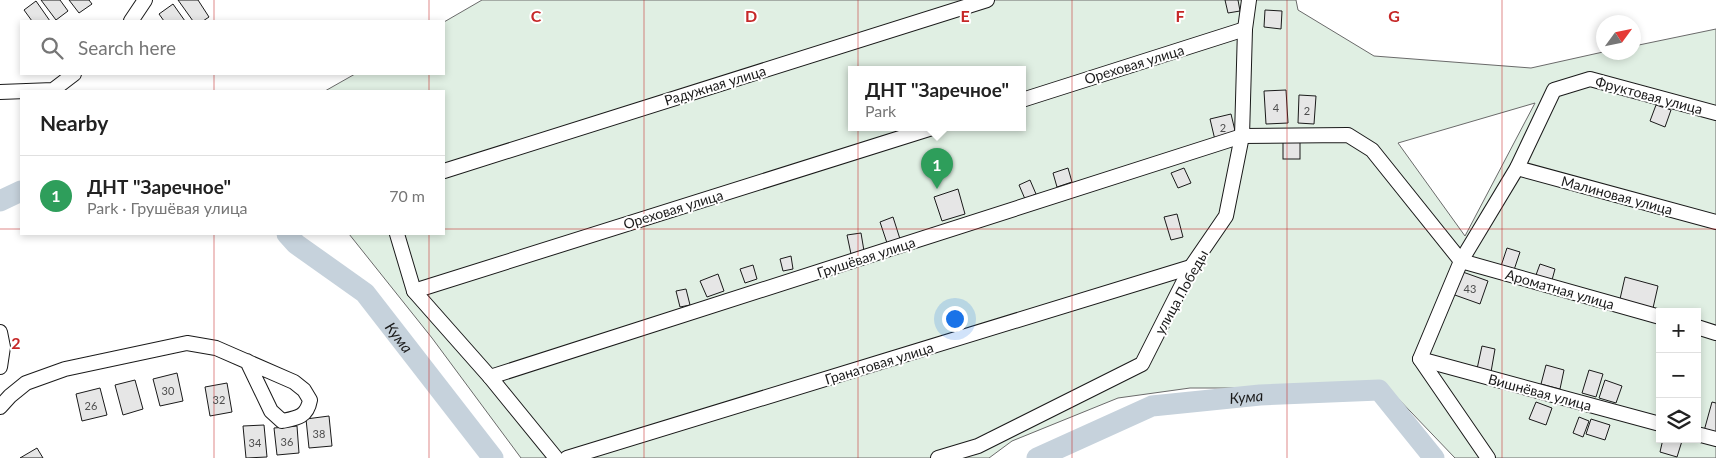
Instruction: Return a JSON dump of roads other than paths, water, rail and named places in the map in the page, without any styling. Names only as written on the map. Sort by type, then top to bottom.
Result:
[{"type":"street","points":[[132,20],[144,0]]},
{"type":"street","name":"Радужная улица","points":[[445,171],[987,0]]},
{"type":"street","name":"улица Победы","points":[[938,458],[978,446],[1142,364],[1191,267],[1226,216],[1242,136],[1245,29],[1249,0]]},
{"type":"street","name":"Ореховая улица","points":[[1026,99],[1245,29]]},
{"type":"street","points":[[53,90],[73,75]]},
{"type":"street","name":"Фруктовая улица","points":[[1517,168],[1554,90],[1590,79],[1716,113]]},
{"type":"street","points":[[0,92],[20,91]]},
{"type":"street","name":"Ореховая улица","points":[[414,291],[922,131]]},
{"type":"street","name":"Грушёвая улица","points":[[490,377],[1242,136],[1348,136],[1372,150],[1461,261]]},
{"type":"street","points":[[1488,458],[1420,359],[1461,261],[1517,168]]},
{"type":"street","name":"Малиновая улица","points":[[1517,168],[1716,222]]},
{"type":"street","points":[[396,235],[414,291],[490,377],[556,458]]},
{"type":"street","name":"Ароматная улица","points":[[1461,261],[1656,316]]},
{"type":"street","name":"Гранатовая улица","points":[[567,458],[1191,267]]},
{"type":"street","points":[[1701,328],[1716,332]]},
{"type":"street","points":[[0,332],[3,347],[0,367]]},
{"type":"street","points":[[0,407],[26,383],[65,369],[187,343],[216,348],[247,361],[294,382],[304,390],[310,400],[308,410],[298,418],[282,421],[271,411],[247,361]]},
{"type":"street","name":"Вишнёвая улица","points":[[1420,359],[1656,423]]},
{"type":"street","points":[[1701,435],[1716,439]]},
{"type":"waterway","name":"Кума","points":[[0,201],[20,191]]},
{"type":"waterway","name":"Кума","points":[[288,235],[296,244],[365,293],[493,458]]},
{"type":"waterway","name":"Кума","points":[[1037,458],[1152,406],[1260,395],[1379,390],[1434,458]]},
{"type":"place","name":"ДНТ \"Заречное\"","points":[[937,189]]}]
